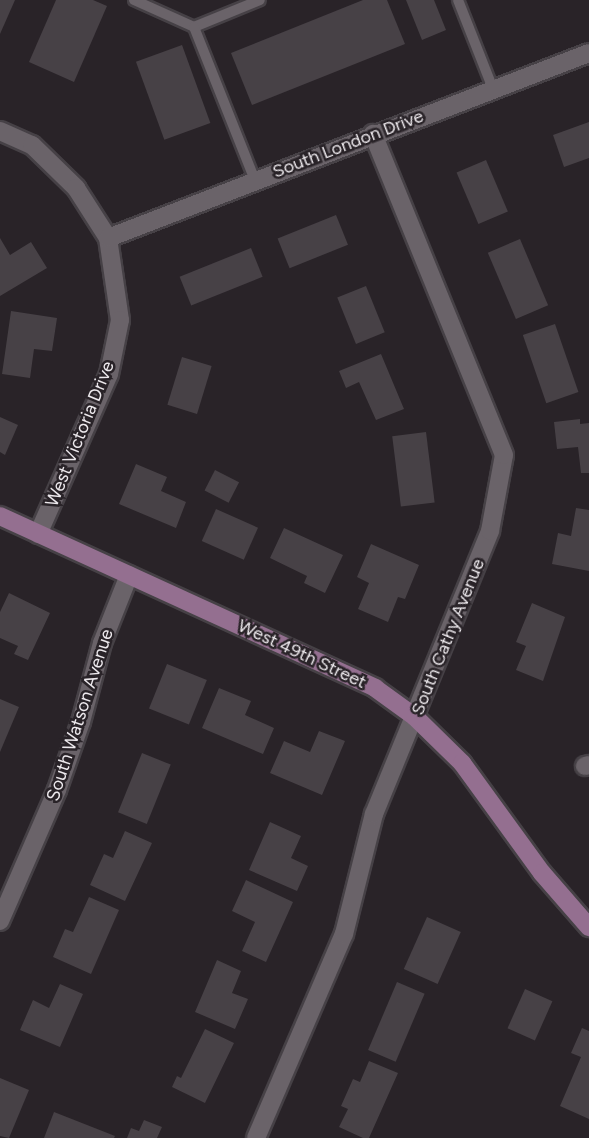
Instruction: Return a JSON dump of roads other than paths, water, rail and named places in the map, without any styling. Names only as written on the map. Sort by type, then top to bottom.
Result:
[{"type":"street","name":"South London Drive","points":[[108,238],[373,134],[589,53]]},
{"type":"street","name":"West Victoria Drive","points":[[0,131],[32,145],[76,188],[108,238],[120,320],[109,374],[38,534]]},
{"type":"street","name":"South Cathy Avenue","points":[[256,1138],[344,934],[374,814],[490,531],[504,455],[373,134]]},
{"type":"street","name":"West 49th Street","points":[[0,516],[342,670],[415,717],[476,780],[542,873],[589,927]]},
{"type":"street","name":"South Watson Avenue","points":[[0,921],[57,790],[81,722],[102,643],[129,575]]},
{"type":"lane","points":[[134,0],[194,27],[255,180]]},
{"type":"lane","points":[[194,27],[260,0]]},
{"type":"lane","points":[[458,0],[493,89]]}]
